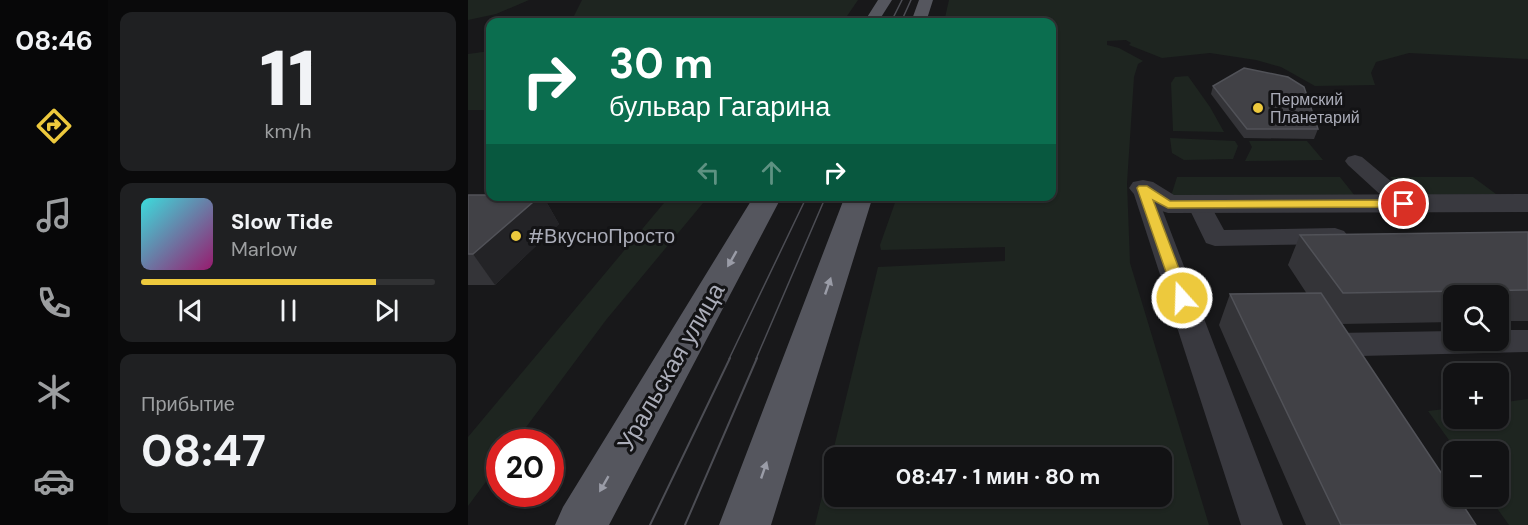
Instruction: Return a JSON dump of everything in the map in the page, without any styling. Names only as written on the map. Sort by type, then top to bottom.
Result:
[{"type":"main road","points":[[874,18],[885,0]]},
{"type":"main road","points":[[919,18],[926,0]]},
{"type":"main road","name":"Уральская улица","points":[[581,525],[764,202]]},
{"type":"main road","points":[[745,525],[857,202]]},
{"type":"street","points":[[1143,188],[1168,204],[1528,203]]},
{"type":"lane","points":[[1355,162],[1404,204]]},
{"type":"lane","points":[[1143,188],[1262,525]]},
{"type":"lane","points":[[1199,204],[1215,238],[1354,236]]},
{"type":"lane","points":[[1362,385],[1336,345],[1528,341]]},
{"type":"shaded area","points":[[468,0],[529,0],[496,14],[468,20]]},
{"type":"shaded area","points":[[582,0],[858,0],[846,18],[573,18]]},
{"type":"shaded area","points":[[949,0],[1528,0],[1528,59],[1409,53],[1376,62],[1371,73],[1375,85],[1315,86],[1281,67],[1256,60],[1210,53],[1162,58],[1129,45],[1131,43],[1126,40],[1107,41],[1107,45],[1119,48],[1143,61],[1138,64],[1134,77],[1127,183],[1130,263],[1209,525],[815,525],[824,488],[824,507],[1172,507],[1172,447],[834,447],[878,267],[1005,261],[1005,247],[881,250],[880,245],[896,201],[1056,201],[1056,18],[945,18]]},
{"type":"shaded area","points":[[486,52],[486,110],[468,110],[468,54]]},
{"type":"shaded area","points":[[1188,76],[1224,132],[1173,131],[1171,83],[1175,77]]},
{"type":"shaded area","points":[[1170,138],[1235,141],[1238,146],[1233,159],[1184,160],[1172,153]]},
{"type":"shaded area","points":[[1249,141],[1307,141],[1323,160],[1245,161],[1252,147]]},
{"type":"shaded area","points":[[1177,177],[1340,177],[1355,196],[1171,196]]},
{"type":"shaded area","points":[[1390,177],[1473,177],[1496,194],[1409,195]]},
{"type":"shaded area","points":[[666,201],[705,201],[606,320],[525,429],[486,429],[486,482],[468,506],[468,437]]},
{"type":"shaded area","points":[[1528,399],[1528,525],[1509,525],[1496,507],[1509,507],[1509,441],[1450,441],[1428,411],[1443,409],[1443,429],[1509,429],[1509,402]]},
{"type":"building","name":"Пермский Планетарий","points":[[1244,68],[1288,77],[1304,87],[1318,129],[1247,129],[1213,86]]},
{"type":"building","points":[[468,195],[486,195],[486,201],[534,201],[473,254],[468,254]]},
{"type":"building","points":[[1528,232],[1528,290],[1509,290],[1509,285],[1443,285],[1443,291],[1343,293],[1300,235]]},
{"type":"building","points":[[1321,293],[1443,476],[1443,507],[1464,507],[1476,525],[1341,525],[1230,294]]},
{"type":"tram line","points":[[893,18],[902,0]]},
{"type":"tram line","points":[[903,18],[911,0]]},
{"type":"tram line","points":[[729,359],[805,201]]},
{"type":"tram line","points":[[756,359],[824,201]]},
{"type":"tram line","points":[[650,525],[730,358]]},
{"type":"tram line","points":[[685,525],[757,358]]},
{"type":"place","name":"Пермский Планетарий","points":[[1258,108]]},
{"type":"place","name":"#ВкусноПросто","points":[[516,236]]},
{"type":"route","points":[[1182,298],[1143,188],[1168,204],[1404,204]]}]
